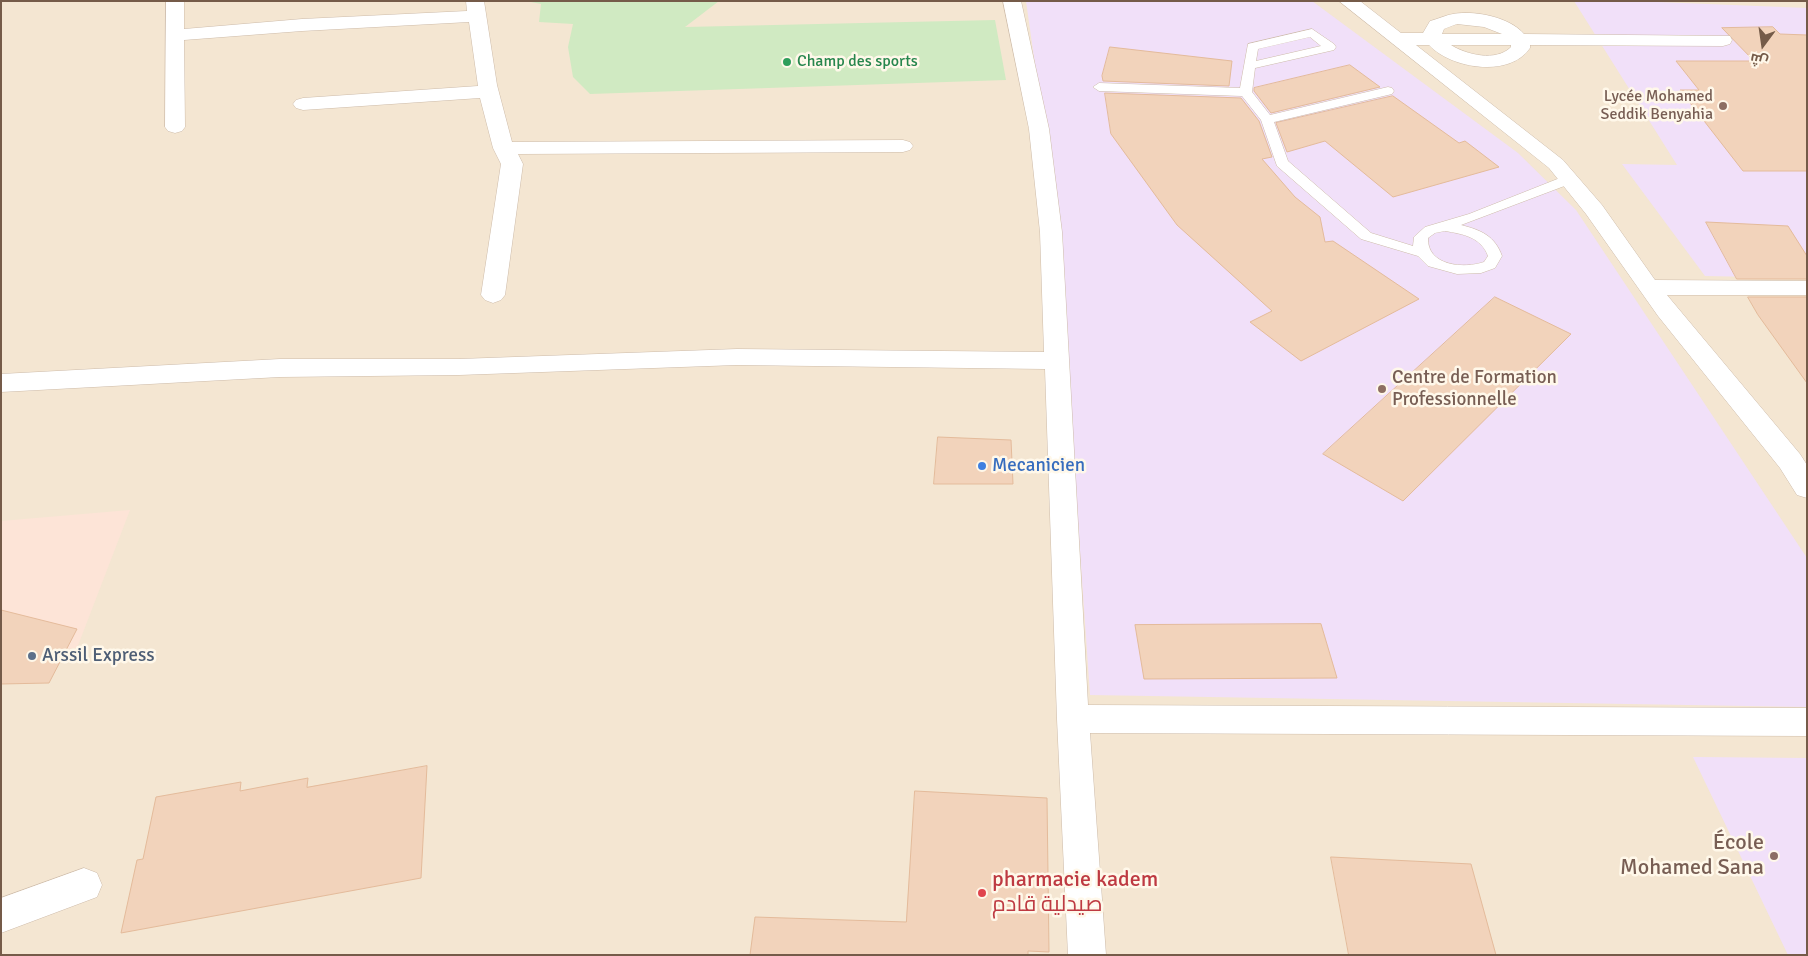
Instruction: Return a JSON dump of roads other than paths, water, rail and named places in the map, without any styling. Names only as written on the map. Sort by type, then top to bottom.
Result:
[{"type":"street","points":[[175,1],[175,127]]},
{"type":"street","points":[[1012,1],[1039,129],[1051,232],[1074,719],[1088,955]]},
{"type":"street","points":[[1348,1],[1556,164],[1592,204],[1648,287],[1799,461],[1807,488]]},
{"type":"street","points":[[176,35],[476,8],[489,91],[502,148],[512,164],[494,295]]},
{"type":"street","points":[[1461,18],[1493,23],[1509,30],[1519,39],[1521,48],[1517,54],[1505,60],[1486,61],[1453,54],[1438,45],[1433,39],[1432,32],[1437,25],[1461,18]]},
{"type":"street","points":[[1396,38],[1433,39]]},
{"type":"street","points":[[1519,39],[1723,40]]},
{"type":"street","points":[[303,104],[489,91]]},
{"type":"street","points":[[502,148],[903,146]]},
{"type":"street","points":[[1648,287],[1807,288]]},
{"type":"street","points":[[1,382],[280,368],[459,367],[737,357],[1056,361]]},
{"type":"street","points":[[1074,719],[1807,722]]},
{"type":"street","points":[[1,916],[84,886]]},
{"type":"lane","points":[[1250,66],[1330,47],[1312,33],[1252,48],[1246,92],[1266,120],[1282,164],[1366,236],[1422,252],[1441,266],[1460,271],[1477,270],[1490,265],[1494,256],[1490,246],[1479,236],[1473,226],[1474,217]]},
{"type":"lane","points":[[1099,86],[1246,92]]},
{"type":"lane","points":[[1266,120],[1388,91]]},
{"type":"lane","points":[[1366,236],[1404,239],[1474,217],[1570,179]]},
{"type":"lane","points":[[1422,252],[1419,242],[1431,231],[1463,230],[1479,236]]},
{"type":"place","name":"Champ des sports","points":[[787,62]]},
{"type":"place","name":"Lycée Mohamed Seddik Benyahia","points":[[1723,106]]},
{"type":"place","name":"Centre de Formation Professionnelle","points":[[1382,389]]},
{"type":"place","name":"Mecanicien","points":[[982,466]]},
{"type":"place","name":"Arssil Express","points":[[32,656]]},
{"type":"place","name":"École Mohamed Sana","points":[[1774,856]]},
{"type":"place","name":"pharmacie kadem صيدلية قادم","points":[[982,893]]}]
